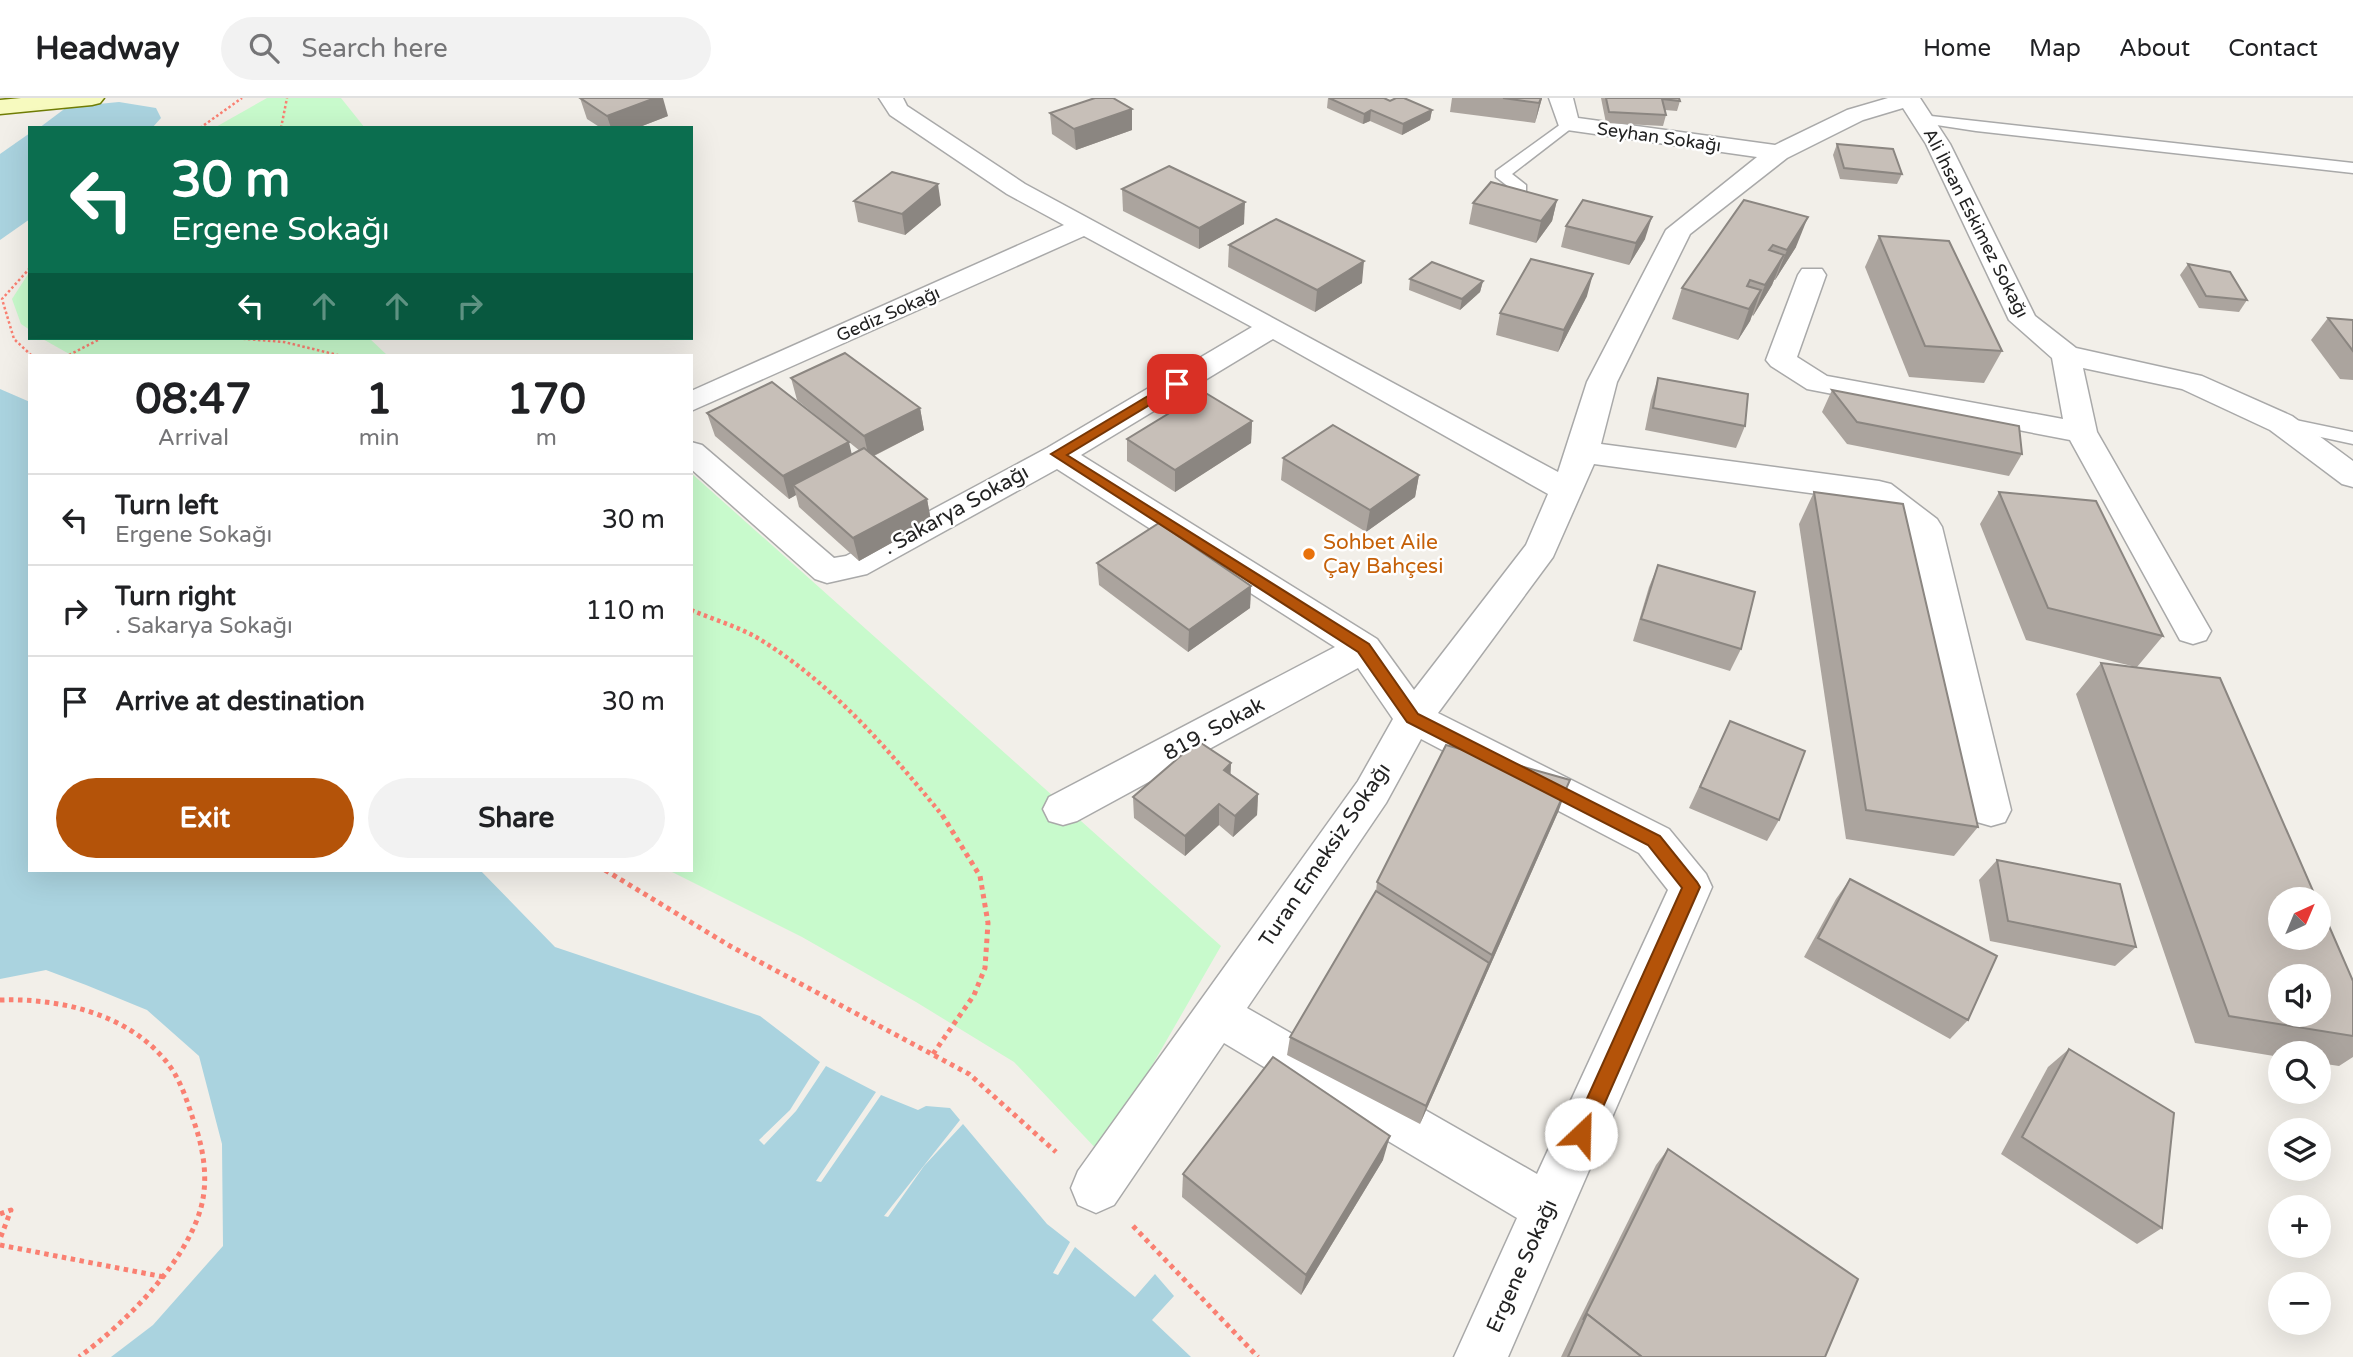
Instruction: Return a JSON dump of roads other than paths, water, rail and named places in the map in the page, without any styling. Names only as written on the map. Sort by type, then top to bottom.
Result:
[{"type":"main road","points":[[0,107],[92,98]]},
{"type":"street","points":[[891,98],[898,110],[1016,189],[1273,327],[1568,491]]},
{"type":"street","name":"Seyhan Sokağı","points":[[1561,98],[1568,124],[1778,153]]},
{"type":"street","name":"Turan Emeksiz Sokağı","points":[[1096,1188],[1372,792],[1413,718],[1541,549],[1583,452],[1602,382],[1679,230],[1778,153],[1855,116],[1913,105]]},
{"type":"street","name":"Ali İhsan Eskimez Sokağı","points":[[1913,105],[1938,144],[2023,320],[2066,355],[2191,382],[2281,424],[2353,477]]},
{"type":"street","name":"Gediz Sokağı","points":[[693,401],[1085,226]]},
{"type":"street","points":[[1812,275],[1781,360],[1818,383],[2081,432]]},
{"type":"street","name":". Sakarya Sokağı","points":[[693,454],[827,570],[855,566],[1058,454],[1273,327]]},
{"type":"street","points":[[2066,355],[2081,432],[2193,631]]},
{"type":"street","points":[[1583,452],[1879,492],[1925,527],[1991,810]]},
{"type":"street","name":"Ergene Sokağı","points":[[1058,454],[1364,648],[1413,718],[1654,841],[1691,887],[1481,1357]]},
{"type":"street","name":"819. Sokak","points":[[1063,809],[1364,648]]},
{"type":"street","points":[[1216,1014],[1548,1208]]},
{"type":"lane","points":[[1913,105],[2084,142],[2225,153],[2353,168]]},
{"type":"lane","points":[[1520,188],[1502,174],[1568,124]]},
{"type":"lane","points":[[2281,424],[2353,438]]},
{"type":"water","points":[[119,102],[156,108],[161,118],[154,126],[42,126],[67,107]]},
{"type":"water","points":[[28,134],[28,220],[0,240],[0,154]]},
{"type":"water","points":[[0,389],[28,401],[28,872],[482,872],[555,947],[760,1016],[820,1062],[790,1110],[759,1140],[764,1145],[796,1111],[826,1066],[876,1092],[816,1181],[821,1182],[881,1095],[918,1110],[926,1106],[950,1108],[960,1120],[884,1216],[888,1217],[924,1166],[963,1124],[1047,1224],[1070,1242],[1053,1273],[1058,1275],[1075,1247],[1135,1297],[1155,1274],[1174,1296],[1152,1320],[1191,1357],[111,1357],[153,1325],[223,1246],[222,1144],[199,1056],[147,1010],[86,985],[46,970],[0,979]]},
{"type":"place","name":"Sohbet Aile Çay Bahçesi","points":[[1309,554]]}]
